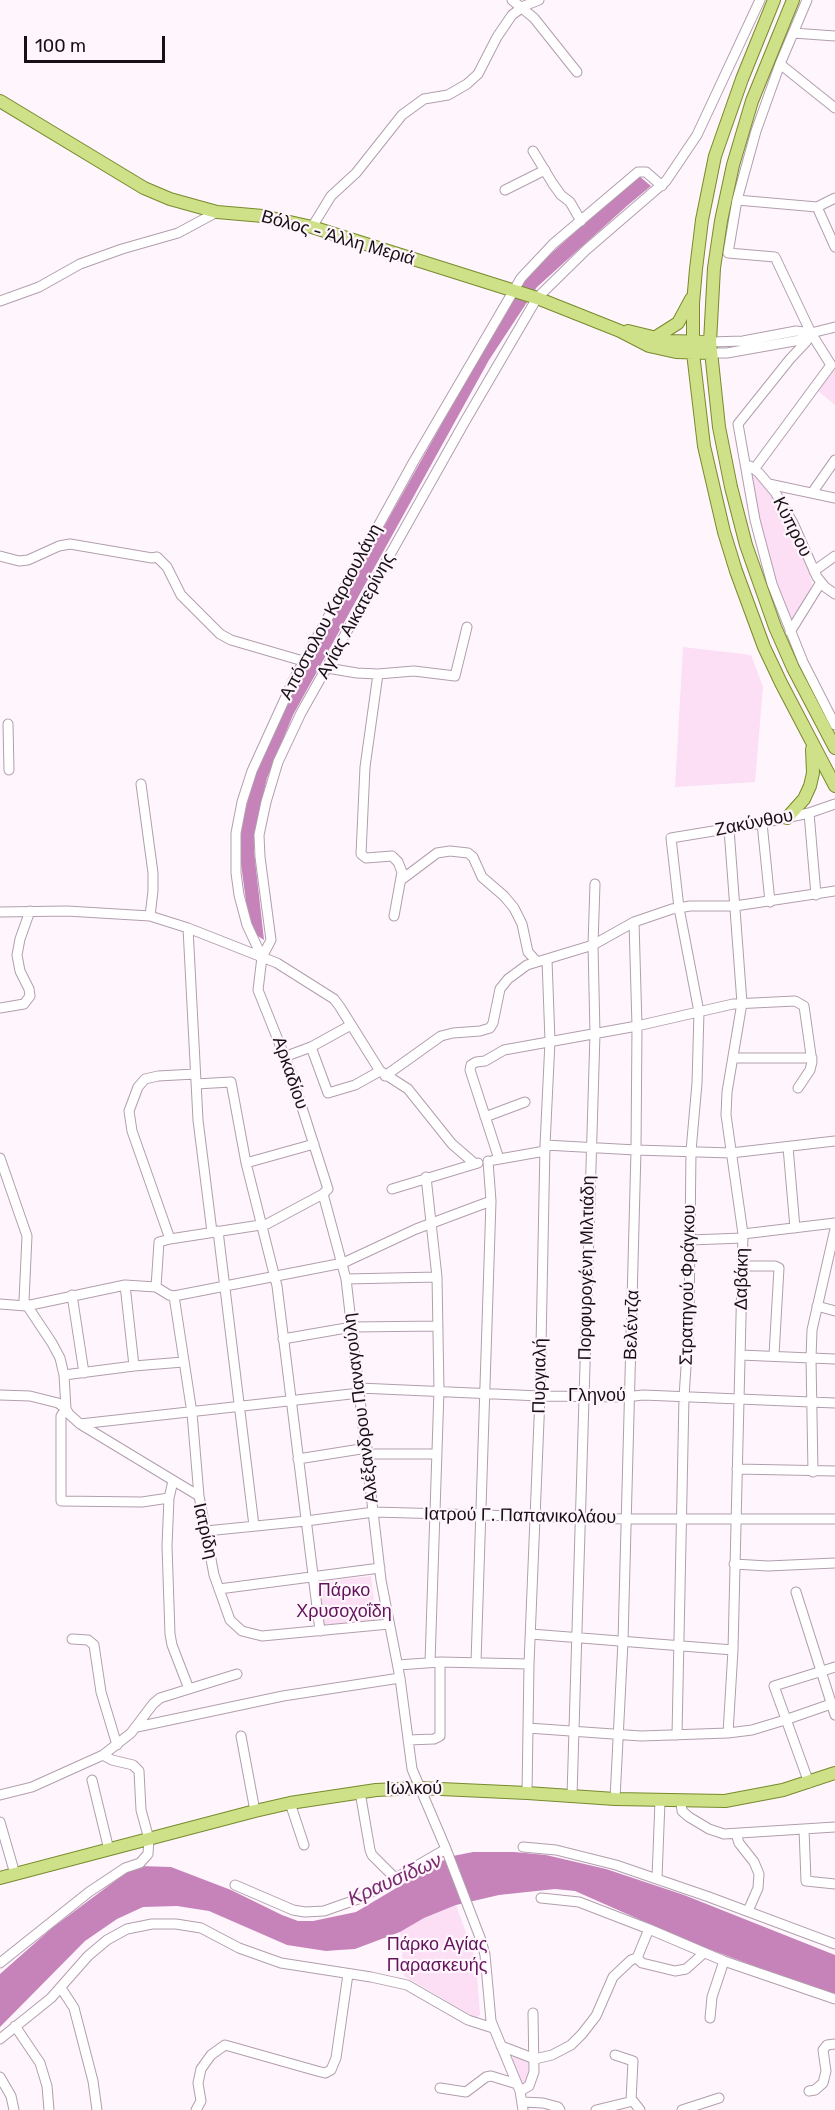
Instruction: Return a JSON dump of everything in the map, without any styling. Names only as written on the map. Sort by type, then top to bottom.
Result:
[{"type":"main road","points":[[774,0],[742,79],[715,156],[702,220],[694,292],[692,348],[704,446],[728,547],[764,647],[835,786]]},
{"type":"main road","points":[[793,0],[752,101],[733,165],[714,268],[710,348],[719,427],[746,545],[793,668],[835,748]]},
{"type":"main road","name":"Βόλος - Άλλη Μεριά","points":[[0,101],[144,188],[170,199],[217,212],[263,216],[312,227],[537,298],[654,347],[710,348]]},
{"type":"main road","points":[[656,337],[672,328],[680,320],[694,292]]},
{"type":"main road","name":"Βόλος - Άλλη Μεριά","points":[[620,331],[656,337],[692,348]]},
{"type":"main road","points":[[788,818],[804,799],[810,786],[813,766],[811,742]]},
{"type":"main road","name":"Ιωλκού","points":[[0,1878],[255,1811],[360,1792],[419,1788],[681,1802],[743,1799],[808,1783],[835,1773]]},
{"type":"street","points":[[512,0],[536,21],[577,72]]},
{"type":"street","points":[[312,227],[331,196],[356,173],[402,114],[423,99],[452,93],[474,78],[504,25],[521,7],[539,0]]},
{"type":"street","name":"Αγίας Αικατερίνης","points":[[262,957],[271,940],[260,857],[261,821],[278,762],[301,713],[537,298],[586,250],[662,186],[697,135],[760,0]]},
{"type":"street","points":[[750,467],[830,368],[831,362],[811,333],[775,257],[728,253],[737,200],[756,131],[792,33],[807,0]]},
{"type":"street","points":[[792,33],[835,36]]},
{"type":"street","points":[[780,64],[835,108]]},
{"type":"street","points":[[533,151],[581,221]]},
{"type":"street","points":[[505,190],[545,170]]},
{"type":"street","name":"Απόστολου Καραουλάνη","points":[[262,957],[247,925],[239,894],[236,873],[236,832],[242,802],[252,771],[280,706],[303,661],[414,461],[513,290],[553,244],[639,172],[646,172],[662,186]]},
{"type":"street","points":[[737,200],[817,207],[835,198]]},
{"type":"street","points":[[817,207],[835,247]]},
{"type":"street","points":[[0,301],[31,291],[90,260],[178,232],[217,212]]},
{"type":"street","points":[[710,348],[727,353],[800,340],[811,333],[835,327]]},
{"type":"street","points":[[811,333],[806,342],[738,421],[750,467],[763,554],[790,632],[835,724]]},
{"type":"street","points":[[812,493],[835,460]]},
{"type":"street","name":"Κύπρου","points":[[750,467],[769,484],[793,522],[814,571],[821,582],[835,594]]},
{"type":"street","points":[[769,484],[835,498]]},
{"type":"street","points":[[0,556],[19,561],[28,560],[59,546],[70,544],[152,558],[157,556],[169,570],[181,595],[220,634],[231,640],[303,661]]},
{"type":"street","points":[[814,571],[835,556]]},
{"type":"street","points":[[790,632],[821,582]]},
{"type":"street","points":[[327,668],[345,672],[378,674],[414,671],[455,676],[466,627]]},
{"type":"street","points":[[378,674],[365,767],[361,854],[371,858],[392,856],[401,866],[402,872],[394,916]]},
{"type":"street","points":[[8,724],[4,753],[9,770]]},
{"type":"street","points":[[141,784],[153,873],[150,916]]},
{"type":"street","name":"Ζακύνθου","points":[[671,838],[788,818],[835,804]]},
{"type":"street","points":[[808,813],[816,895]]},
{"type":"street","points":[[762,823],[770,902]]},
{"type":"street","name":"Δαβάκη","points":[[728,1733],[733,1650],[743,1266],[743,1236],[726,1105],[742,1003],[729,829]]},
{"type":"street","name":"Στρατηγού Φράγκου","points":[[671,838],[680,908],[699,1012],[698,1083],[691,1151],[690,1322],[684,1397],[677,1735]]},
{"type":"street","points":[[400,881],[437,853],[445,851],[468,853],[473,857],[482,878],[514,908],[522,924],[528,952],[537,962]]},
{"type":"street","name":"Πορφυρογένη Μιλτιάδη","points":[[572,1796],[595,1034],[593,945],[595,884]]},
{"type":"street","points":[[311,1047],[328,1093],[355,1085],[382,1074],[441,1036],[490,1028],[502,987],[525,966],[593,945],[634,922],[680,908],[735,906],[835,891]]},
{"type":"street","points":[[0,1008],[24,1004],[30,996],[17,955],[30,911]]},
{"type":"street","points":[[0,912],[67,911],[150,916],[188,928],[287,968],[324,991],[340,1007],[382,1074],[408,1089],[445,1136],[474,1163]]},
{"type":"street","name":"Βελέντζα","points":[[615,1799],[623,1641],[636,1150],[637,1026],[634,922]]},
{"type":"street","points":[[188,928],[199,1130],[224,1287],[254,1526]]},
{"type":"street","name":"Αρκαδίου","points":[[262,957],[259,992],[314,1144],[325,1192]]},
{"type":"street","name":"Πυργιαλή","points":[[526,1793],[550,1041],[547,960]]},
{"type":"street","points":[[499,1159],[470,1074],[471,1065],[485,1061],[504,1050],[637,1026],[742,1003],[800,1002],[805,1009],[812,1058],[810,1071],[798,1088]]},
{"type":"street","points":[[284,1057],[311,1047],[351,1024]]},
{"type":"street","points":[[734,1058],[812,1058]]},
{"type":"street","points":[[170,1239],[129,1115],[138,1087],[145,1079],[231,1082],[246,1163],[275,1276],[320,1631]]},
{"type":"street","points":[[485,1117],[525,1102]]},
{"type":"street","points":[[392,1189],[474,1163],[545,1148],[731,1153],[835,1141]]},
{"type":"street","points":[[246,1163],[314,1144]]},
{"type":"street","points":[[788,1147],[795,1228]]},
{"type":"street","points":[[0,1158],[27,1236],[23,1293],[26,1306],[52,1343],[60,1359],[64,1375],[66,1409],[61,1416],[61,1501],[142,1502],[169,1498]]},
{"type":"street","points":[[476,1662],[490,1201],[488,1161]]},
{"type":"street","points":[[408,1740],[434,1740],[440,1736],[435,1662],[435,1514],[439,1390],[437,1278],[426,1177]]},
{"type":"street","points":[[156,1287],[159,1242],[261,1226],[275,1221],[325,1192]]},
{"type":"street","name":"Αλέξανδρου Παναγούλη","points":[[325,1192],[346,1279],[359,1391],[371,1451],[374,1512],[389,1624]]},
{"type":"street","points":[[0,1304],[26,1306],[125,1286],[156,1287],[174,1296],[343,1263],[431,1223],[490,1201]]},
{"type":"street","points":[[690,1240],[743,1236],[835,1223]]},
{"type":"street","points":[[813,1472],[812,1330],[817,1306],[832,1261],[835,1230]]},
{"type":"street","points":[[743,1266],[778,1267],[774,1355]]},
{"type":"street","points":[[346,1279],[437,1278]]},
{"type":"street","points":[[125,1286],[134,1366]]},
{"type":"street","points":[[72,1295],[84,1373]]},
{"type":"street","points":[[174,1296],[192,1413],[199,1496]]},
{"type":"street","points":[[817,1306],[835,1311]]},
{"type":"street","points":[[283,1339],[352,1327],[438,1326]]},
{"type":"street","points":[[740,1355],[835,1359]]},
{"type":"street","points":[[64,1375],[183,1362]]},
{"type":"street","name":"Γληνού","points":[[80,1424],[192,1413],[359,1391],[439,1390],[540,1396],[643,1395],[835,1403]]},
{"type":"street","points":[[0,1395],[30,1396],[58,1403],[66,1409]]},
{"type":"street","name":"Ιατρίδη","points":[[66,1409],[80,1424],[199,1496],[219,1589],[230,1620],[236,1627],[248,1634],[262,1636],[389,1624]]},
{"type":"street","points":[[298,1460],[371,1451],[436,1454]]},
{"type":"street","points":[[738,1469],[835,1471]]},
{"type":"street","points":[[173,1481],[169,1498],[167,1546],[171,1634],[172,1646],[189,1689]]},
{"type":"street","name":"Ιατρού Γ. Παπανικολάου","points":[[206,1531],[374,1512],[626,1519],[835,1519]]},
{"type":"street","points":[[734,1564],[768,1566],[835,1563]]},
{"type":"street","points":[[219,1589],[380,1568]]},
{"type":"street","points":[[796,1592],[835,1715]]},
{"type":"street","points":[[389,1624],[398,1665],[412,1769],[483,1946],[489,2013],[493,2028],[523,2106],[543,2103],[558,2107],[560,2110]]},
{"type":"street","points":[[531,1634],[733,1650]]},
{"type":"street","points":[[72,1640],[88,1640],[94,1645],[101,1692],[117,1744]]},
{"type":"street","points":[[398,1665],[435,1662],[529,1664]]},
{"type":"street","points":[[808,1783],[774,1686],[835,1667]]},
{"type":"street","points":[[0,1795],[32,1787],[103,1755],[136,1727],[156,1701],[237,1674]]},
{"type":"street","points":[[136,1727],[283,1696],[400,1678]]},
{"type":"street","points":[[528,1728],[619,1735],[728,1733],[752,1730],[831,1704]]},
{"type":"street","points":[[241,1736],[255,1811]]},
{"type":"street","points":[[0,1963],[89,1892],[125,1868],[144,1861],[149,1852],[149,1839],[141,1810],[139,1771],[133,1765],[112,1760],[103,1755]]},
{"type":"street","points":[[92,1780],[109,1850]]},
{"type":"street","points":[[360,1792],[372,1855],[395,1878]]},
{"type":"street","points":[[657,1878],[660,1801]]},
{"type":"street","points":[[681,1802],[683,1812],[697,1823],[719,1833],[736,1834],[835,1827]]},
{"type":"street","points":[[290,1803],[304,1845]]},
{"type":"street","points":[[0,1822],[15,1875]]},
{"type":"street","points":[[804,1829],[806,1881],[835,1884]]},
{"type":"street","points":[[736,1834],[739,1843],[754,1862],[759,1874],[758,1888],[748,1911]]},
{"type":"street","points":[[523,1847],[571,1853],[657,1878],[835,1944]]},
{"type":"street","points":[[235,1885],[293,1910],[310,1912],[343,1906],[447,1852]]},
{"type":"street","points":[[541,1898],[579,1902],[724,1961],[835,1999]]},
{"type":"street","points":[[0,2039],[61,1988],[80,1964],[108,1940],[127,1929],[152,1924],[196,1926],[262,1958],[407,1985],[468,2020],[493,2028]]},
{"type":"street","points":[[501,2046],[535,2059],[558,2053],[576,2040],[596,2016],[614,1977],[631,1960],[637,1958],[649,1929]]},
{"type":"street","points":[[637,1958],[642,1963],[675,1971],[686,1969],[704,1953]]},
{"type":"street","points":[[710,2018],[712,1997],[724,1961]]},
{"type":"street","points":[[196,2110],[201,2101],[198,2083],[201,2069],[211,2055],[225,2045],[316,2071],[325,2073],[331,2070],[336,2058],[348,1974]]},
{"type":"street","points":[[61,1988],[74,2008],[98,2110]]},
{"type":"street","points":[[440,2088],[466,2092],[486,2077],[491,2076],[518,2088],[529,2086],[535,2059],[533,2013]]},
{"type":"street","points":[[15,2026],[40,2063],[47,2086],[49,2110]]},
{"type":"street","points":[[809,2091],[815,2090],[823,2083],[826,2071],[822,2050],[827,2045],[835,2044]]},
{"type":"street","points":[[615,2055],[633,2061],[631,2101]]},
{"type":"street","points":[[0,2077],[11,2097],[14,2110]]},
{"type":"street","points":[[682,2110],[719,2098]]},
{"type":"street","points":[[596,2110],[631,2101],[636,2103],[640,2110]]},
{"type":"green space","points":[[835,367],[835,405],[818,391]]},
{"type":"green space","points":[[751,476],[757,477],[769,492],[795,534],[807,561],[812,584],[807,599],[790,624],[764,545]]},
{"type":"green space","points":[[683,647],[751,655],[763,687],[755,782],[675,787]]},
{"type":"green space","name":"Πάρκο Χρυσοχοΐδη","points":[[371,1576],[376,1620],[324,1625],[318,1582]]},
{"type":"green space","name":"Πάρκο Αγίας Παρασκευής","points":[[456,1905],[476,1960],[480,2015],[476,2018],[404,1976],[400,1932],[424,1918]]},
{"type":"green space","points":[[514,2055],[528,2059],[529,2073],[526,2086],[522,2087],[512,2059]]},
{"type":"shaded area","points":[[638,175],[651,186],[537,287],[489,360],[293,715],[267,778],[254,834],[264,940],[250,931],[239,837],[254,774],[293,689],[523,279]]},
{"type":"shaded area","points":[[473,1852],[546,1855],[606,1869],[684,1895],[835,1955],[835,1996],[695,1944],[575,1891],[555,1889],[499,1895],[456,1905],[424,1918],[400,1932],[355,1949],[326,1951],[287,1945],[209,1911],[177,1906],[143,1907],[117,1919],[85,1941],[0,2027],[0,1974],[52,1928],[131,1869],[140,1866],[171,1867],[231,1890],[282,1915],[298,1921],[313,1921],[356,1912],[440,1862],[453,1856]]},
{"type":"water label","name":"Κραυσίδων","points":[[395,1880]]}]
